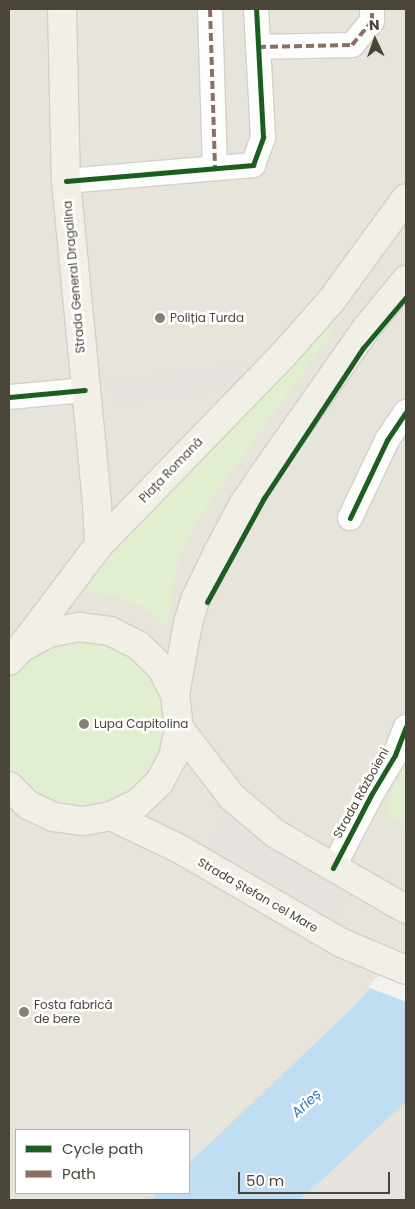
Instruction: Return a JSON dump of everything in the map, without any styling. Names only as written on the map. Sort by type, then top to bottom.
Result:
[{"type":"main road","name":"Strada General Dragalina","points":[[62,9],[66,182],[97,504],[99,545]]},
{"type":"main road","name":"Piața Romană","points":[[15,655],[99,545],[284,354],[331,301],[406,198]]},
{"type":"main road","name":"Piața Romană","points":[[15,799],[54,817],[83,821],[111,816],[138,803],[159,783],[173,757],[179,728],[175,695],[188,623],[195,600],[228,532],[259,481],[365,330],[406,280]]},
{"type":"main road","name":"Piața Romană","points":[[15,655],[48,633],[79,627],[110,631],[138,645],[161,667],[175,695]]},
{"type":"main road","points":[[179,728],[232,797],[276,834],[404,908]]},
{"type":"main road","name":"Strada Ștefan cel Mare","points":[[111,816],[178,848],[342,943],[406,970]]},
{"type":"street","points":[[210,9],[215,168]]},
{"type":"street","points":[[66,182],[253,164],[263,137],[256,9]]},
{"type":"street","points":[[258,47],[352,45],[372,21],[372,9]]},
{"type":"street","points":[[9,397],[85,390]]},
{"type":"street","points":[[350,518],[387,440],[406,412]]},
{"type":"street","name":"Strada Războieni","points":[[333,868],[349,834],[395,755],[406,727]]},
{"type":"shaded area","points":[[9,9],[406,9],[406,950],[353,1007],[190,1162],[190,1129],[15,1129],[15,1194],[156,1194],[149,1200],[9,1200]]},
{"type":"shaded area","points":[[242,364],[245,388],[113,404],[110,380]]},
{"type":"shaded area","points":[[225,815],[351,894],[329,930],[202,851]]},
{"type":"shaded area","points":[[406,1102],[406,1200],[300,1200],[397,1110]]},
{"type":"green space","points":[[325,325],[332,332],[210,502],[187,539],[176,569],[168,624],[163,625],[144,608],[127,600],[79,589],[77,580]]},
{"type":"green space","points":[[92,636],[148,666],[167,704],[167,746],[146,783],[90,812],[48,806],[9,776],[9,672],[31,650]]},
{"type":"green space","points":[[406,753],[406,828],[384,811]]},
{"type":"water","name":"Arieș","points":[[406,950],[406,1102],[300,1200],[149,1200],[156,1194],[190,1194],[190,1162],[353,1007]]},
{"type":"pier","points":[[395,959],[406,964],[406,1002],[368,987]]},
{"type":"marked path","points":[[210,9],[215,168]]},
{"type":"marked path","points":[[258,47],[352,45],[372,21],[372,9]]},
{"type":"cycle path","points":[[66,181],[253,165],[263,137],[256,9]]},
{"type":"cycle path","points":[[207,602],[264,498],[363,348],[406,297]]},
{"type":"cycle path","points":[[9,397],[85,390]]},
{"type":"cycle path","points":[[350,518],[387,440],[406,412]]},
{"type":"cycle path","points":[[333,868],[371,795],[395,755],[406,727]]},
{"type":"place","name":"Poliția Turda","points":[[160,318]]},
{"type":"place","name":"Lupa Capitolina","points":[[84,724]]},
{"type":"place","name":"Fosta fabrică de bere","points":[[24,1012]]}]
